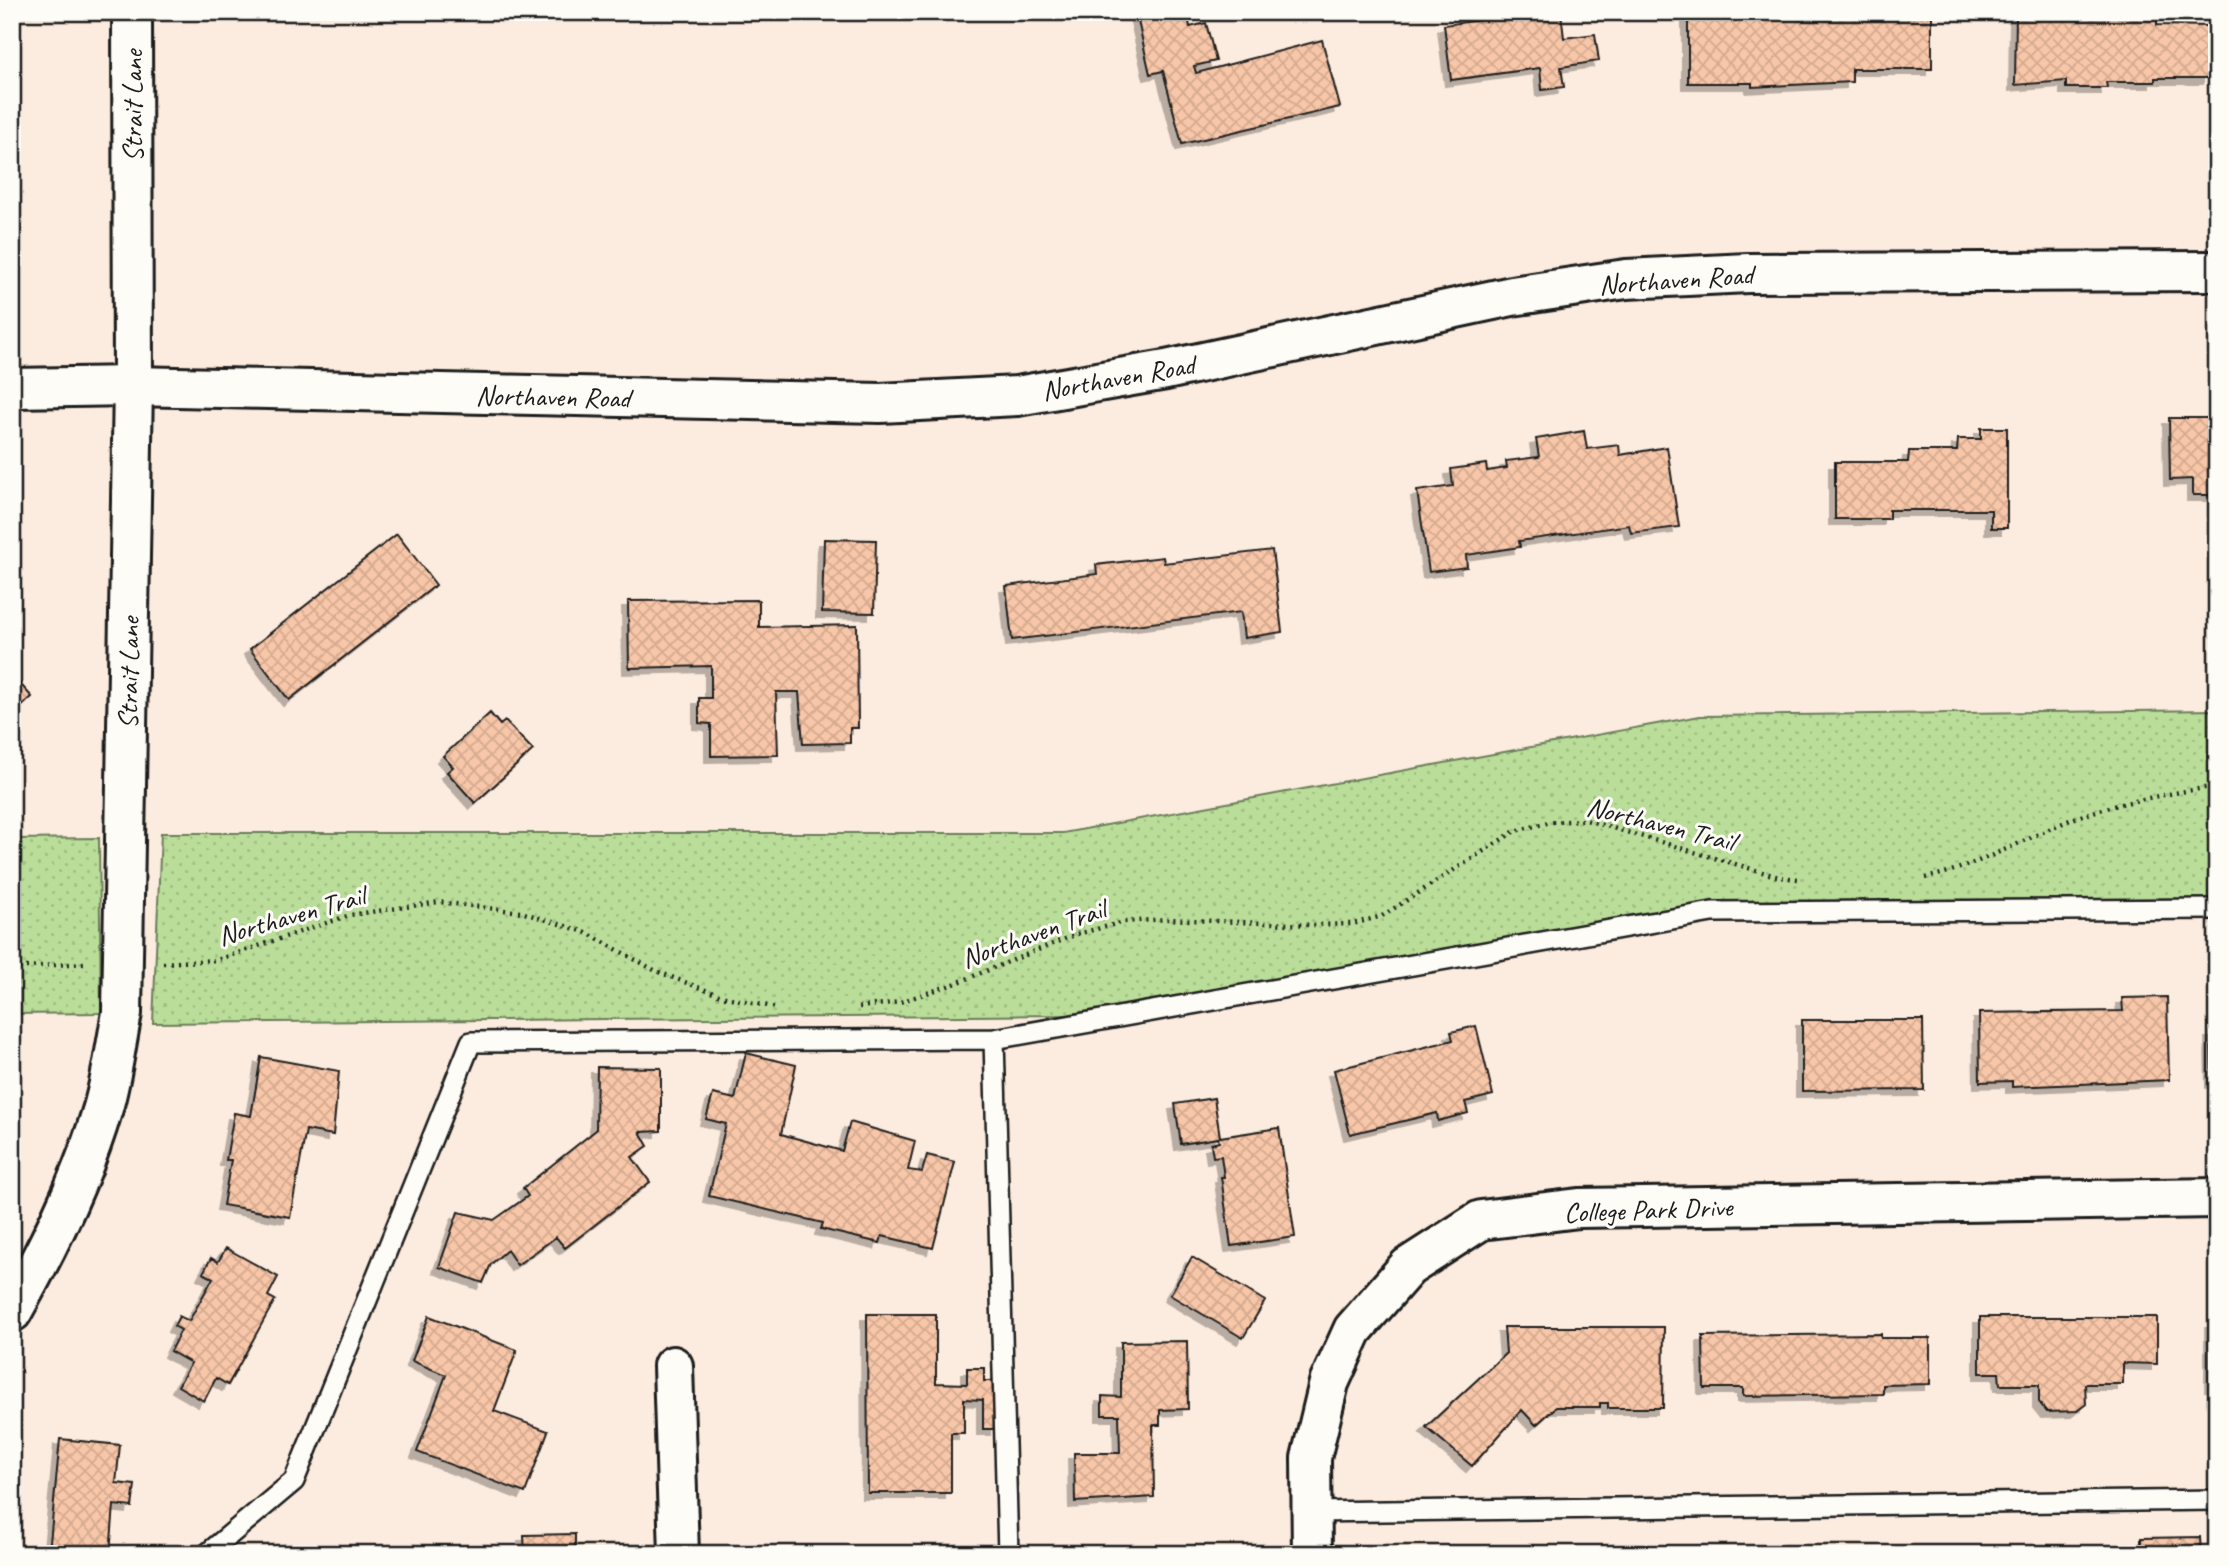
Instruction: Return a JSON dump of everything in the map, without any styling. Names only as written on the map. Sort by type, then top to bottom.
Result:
[{"type":"street","name":"Strait Lane","points":[[12,1312],[46,1253],[73,1192],[103,1106],[122,1013],[133,386],[132,12]]},
{"type":"street","name":"Northaven Road","points":[[12,388],[133,386],[880,403],[1017,396],[1166,370],[1512,296],[1626,279],[1748,273],[2217,271]]},
{"type":"street","name":"College Park Drive","points":[[1312,1554],[1311,1458],[1329,1383],[1353,1330],[1408,1267],[1481,1220],[1579,1208],[2217,1198]]},
{"type":"street","points":[[673,1366],[679,1554]]},
{"type":"lane","points":[[206,1554],[294,1481],[471,1042],[994,1039],[1712,912],[2217,909]]},
{"type":"lane","points":[[994,1039],[1008,1554]]},
{"type":"lane","points":[[1311,1512],[2217,1500]]},
{"type":"path","points":[[1914,879],[1928,878],[1974,863],[2072,820],[2133,801],[2217,786]]},
{"type":"path","name":"Northaven Trail","points":[[855,1008],[900,1002],[954,984],[1077,934],[1124,922],[1167,919],[1353,924],[1382,916],[1515,831],[1551,822],[1586,820],[1779,877],[1806,879]]},
{"type":"path","name":"Northaven Trail","points":[[12,968],[66,963],[177,963],[217,960],[351,915],[439,902],[521,912],[585,932],[656,971],[721,996],[775,1008],[789,1008]]},
{"type":"green space","points":[[2217,710],[2217,900],[1717,905],[1071,1015],[153,1023],[161,833],[1063,833],[1700,716]]},
{"type":"green space","points":[[99,838],[101,1013],[12,1014],[12,839]]},
{"type":"building","points":[[1136,12],[1187,12],[1190,27],[1206,23],[1216,61],[1194,66],[1196,73],[1322,40],[1340,107],[1182,144],[1163,71],[1150,74]]},
{"type":"building","points":[[1538,12],[1567,12],[1561,13],[1564,38],[1595,34],[1599,61],[1561,67],[1564,87],[1542,90],[1540,68],[1451,80],[1444,25]]},
{"type":"building","points":[[1688,12],[1932,12],[1932,69],[1852,69],[1852,82],[1752,87],[1752,83],[1688,83]]},
{"type":"building","points":[[2016,12],[2157,12],[2157,25],[2210,26],[2209,78],[2106,82],[2107,88],[2066,88],[2066,81],[2015,85]]},
{"type":"building","points":[[2169,418],[2214,418],[2214,438],[2217,438],[2217,495],[2193,495],[2193,479],[2170,480]]},
{"type":"building","points":[[1981,428],[2007,428],[2007,528],[1991,528],[1991,510],[1889,510],[1889,519],[1835,519],[1835,462],[1908,462],[1909,451],[1957,451],[1958,439],[1981,439]]},
{"type":"building","points":[[1584,431],[1587,449],[1619,445],[1620,455],[1667,447],[1679,527],[1631,533],[1629,525],[1519,541],[1520,547],[1466,555],[1467,567],[1429,572],[1417,491],[1453,486],[1451,469],[1486,464],[1487,471],[1507,468],[1506,461],[1539,457],[1536,439]]},
{"type":"building","points":[[397,534],[436,585],[289,700],[250,649]]},
{"type":"building","points":[[824,539],[876,540],[874,613],[822,612]]},
{"type":"building","points":[[1272,550],[1282,632],[1244,638],[1241,612],[1012,640],[1006,586],[1097,574],[1096,565],[1163,557],[1164,563]]},
{"type":"building","points":[[759,600],[759,627],[857,625],[858,728],[850,728],[850,743],[803,744],[799,692],[776,692],[778,755],[711,756],[711,724],[699,723],[699,698],[711,698],[711,666],[629,668],[628,601]]},
{"type":"building","points":[[12,675],[32,697],[12,715]]},
{"type":"building","points":[[490,713],[500,725],[505,721],[533,750],[475,803],[447,772],[453,767],[443,756]]},
{"type":"building","points":[[2167,997],[2169,1080],[2012,1087],[2012,1081],[1980,1082],[1979,1013],[2123,1011],[2122,998]]},
{"type":"building","points":[[1802,1020],[1923,1020],[1924,1090],[1802,1091]]},
{"type":"building","points":[[1476,1026],[1493,1095],[1465,1102],[1468,1113],[1438,1121],[1437,1113],[1350,1134],[1334,1070],[1453,1040],[1451,1032]]},
{"type":"building","points":[[2211,1032],[2217,1032],[2217,1082],[2212,1082]]},
{"type":"building","points":[[746,1053],[796,1065],[781,1134],[842,1151],[850,1122],[915,1141],[908,1170],[922,1172],[927,1155],[955,1162],[933,1248],[882,1236],[880,1243],[821,1229],[823,1223],[709,1196],[726,1124],[706,1119],[713,1094],[735,1099]]},
{"type":"building","points":[[261,1057],[339,1071],[333,1135],[306,1130],[290,1217],[223,1205],[231,1160],[226,1160],[234,1113],[251,1116]]},
{"type":"building","points":[[597,1067],[661,1068],[661,1131],[640,1132],[648,1146],[632,1157],[650,1182],[565,1248],[556,1237],[517,1265],[507,1250],[491,1264],[483,1283],[439,1267],[458,1212],[494,1220],[528,1196],[523,1188],[596,1130]]},
{"type":"building","points":[[1214,1098],[1220,1137],[1279,1128],[1295,1237],[1231,1246],[1221,1177],[1224,1177],[1221,1156],[1213,1157],[1211,1144],[1219,1142],[1218,1138],[1181,1144],[1175,1104]]},
{"type":"building","points":[[226,1248],[278,1277],[268,1296],[275,1300],[228,1385],[216,1378],[204,1401],[178,1386],[191,1363],[170,1351],[181,1330],[174,1326],[179,1316],[189,1321],[213,1278],[203,1273],[211,1258],[218,1262]]},
{"type":"building","points":[[1192,1257],[1265,1301],[1243,1338],[1170,1295]]},
{"type":"building","points":[[867,1314],[936,1314],[936,1383],[967,1384],[967,1368],[984,1368],[984,1381],[997,1381],[996,1429],[983,1429],[983,1400],[964,1399],[964,1433],[951,1433],[951,1493],[868,1493]]},
{"type":"building","points":[[429,1316],[517,1350],[494,1411],[548,1431],[525,1493],[417,1452],[446,1375],[412,1361]]},
{"type":"building","points":[[1980,1317],[2157,1317],[2157,1364],[2123,1363],[2123,1384],[2085,1384],[2086,1404],[2077,1411],[2047,1412],[2039,1402],[2039,1385],[2000,1385],[1999,1373],[1980,1373]]},
{"type":"building","points":[[2211,1322],[2217,1322],[2217,1385],[2211,1385]]},
{"type":"building","points":[[1504,1327],[1664,1327],[1663,1408],[1608,1408],[1608,1403],[1600,1403],[1600,1407],[1556,1407],[1536,1425],[1522,1410],[1472,1466],[1426,1427],[1506,1353]]},
{"type":"building","points":[[1881,1334],[1881,1338],[1930,1338],[1930,1384],[1883,1385],[1883,1394],[1743,1396],[1743,1388],[1704,1388],[1703,1336]]},
{"type":"building","points":[[1187,1341],[1188,1409],[1160,1410],[1160,1425],[1153,1425],[1154,1497],[1075,1502],[1074,1453],[1120,1453],[1119,1415],[1102,1415],[1102,1396],[1121,1397],[1121,1342]]},
{"type":"building","points":[[60,1439],[120,1445],[116,1483],[135,1485],[132,1507],[114,1505],[110,1554],[49,1553]]},
{"type":"building","points":[[575,1534],[575,1554],[525,1554],[524,1535]]},
{"type":"building","points":[[2200,1537],[2201,1554],[2141,1554],[2141,1538]]}]
